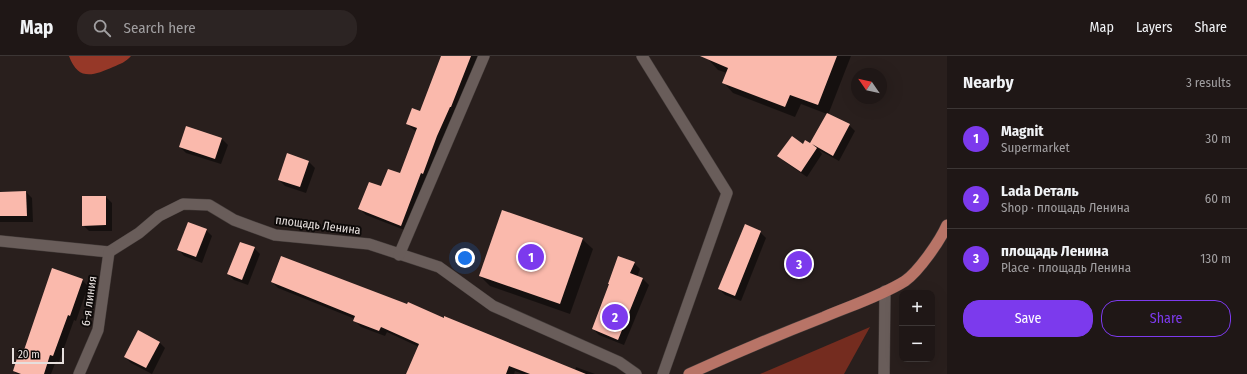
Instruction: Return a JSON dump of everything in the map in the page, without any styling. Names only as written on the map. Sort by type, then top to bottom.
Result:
[{"type":"main road","points":[[688,374],[756,344],[885,291],[906,280],[925,260],[946,227]]},
{"type":"street","points":[[399,255],[484,56]]},
{"type":"street","points":[[642,56],[727,192],[662,374]]},
{"type":"street","name":"площадь Ленина","points":[[108,252],[138,233],[159,216],[183,204],[209,205],[234,220],[275,235],[369,244],[439,267],[493,306],[619,362],[636,374]]},
{"type":"street","points":[[0,241],[108,252]]},
{"type":"street","name":"6-я линия","points":[[79,374],[98,330],[108,252]]},
{"type":"street","points":[[884,374],[885,291]]},
{"type":"shaded area","points":[[69,56],[131,56],[123,63],[99,73],[87,74],[77,70]]},
{"type":"shaded area","points":[[870,327],[844,374],[760,374]]},
{"type":"building","points":[[441,56],[471,56],[451,107],[437,136],[423,174],[421,173],[401,226],[358,209],[369,182],[381,186],[388,169],[400,173],[417,128],[406,124],[412,108],[420,111]]},
{"type":"building","points":[[700,56],[837,56],[818,105],[790,95],[785,107],[722,83],[728,68]]},
{"type":"building","points":[[827,113],[850,124],[833,156],[812,144],[817,148],[801,172],[777,156],[792,136],[803,144],[805,140],[810,143]]},
{"type":"building","points":[[186,126],[222,138],[215,159],[179,147]]},
{"type":"building","points":[[287,153],[309,161],[300,187],[278,180]]},
{"type":"building","points":[[26,191],[27,216],[0,216],[0,192]]},
{"type":"building","points":[[82,196],[106,196],[106,225],[82,226]]},
{"type":"building","points":[[502,210],[583,238],[560,304],[479,276]]},
{"type":"building","points":[[188,222],[207,229],[196,257],[177,250]]},
{"type":"building","points":[[745,224],[761,231],[735,296],[718,289]]},
{"type":"building","points":[[240,242],[255,247],[242,280],[227,274]]},
{"type":"building","points":[[281,256],[407,304],[408,302],[444,318],[444,316],[586,374],[530,374],[509,366],[506,374],[406,374],[419,344],[381,327],[379,331],[353,321],[355,316],[271,282]]},
{"type":"building","points":[[618,256],[635,262],[630,273],[643,278],[618,340],[592,329]]},
{"type":"building","points":[[52,268],[83,279],[70,316],[68,315],[53,356],[50,355],[44,374],[21,374],[13,371],[18,355],[22,356]]},
{"type":"building","points":[[138,330],[160,342],[146,368],[124,357]]},
{"type":"place","name":"Magnit","points":[[531,257]]},
{"type":"place","name":"площадь Ленина","points":[[799,264]]},
{"type":"place","name":"Lada Dеталь","points":[[615,317]]}]
